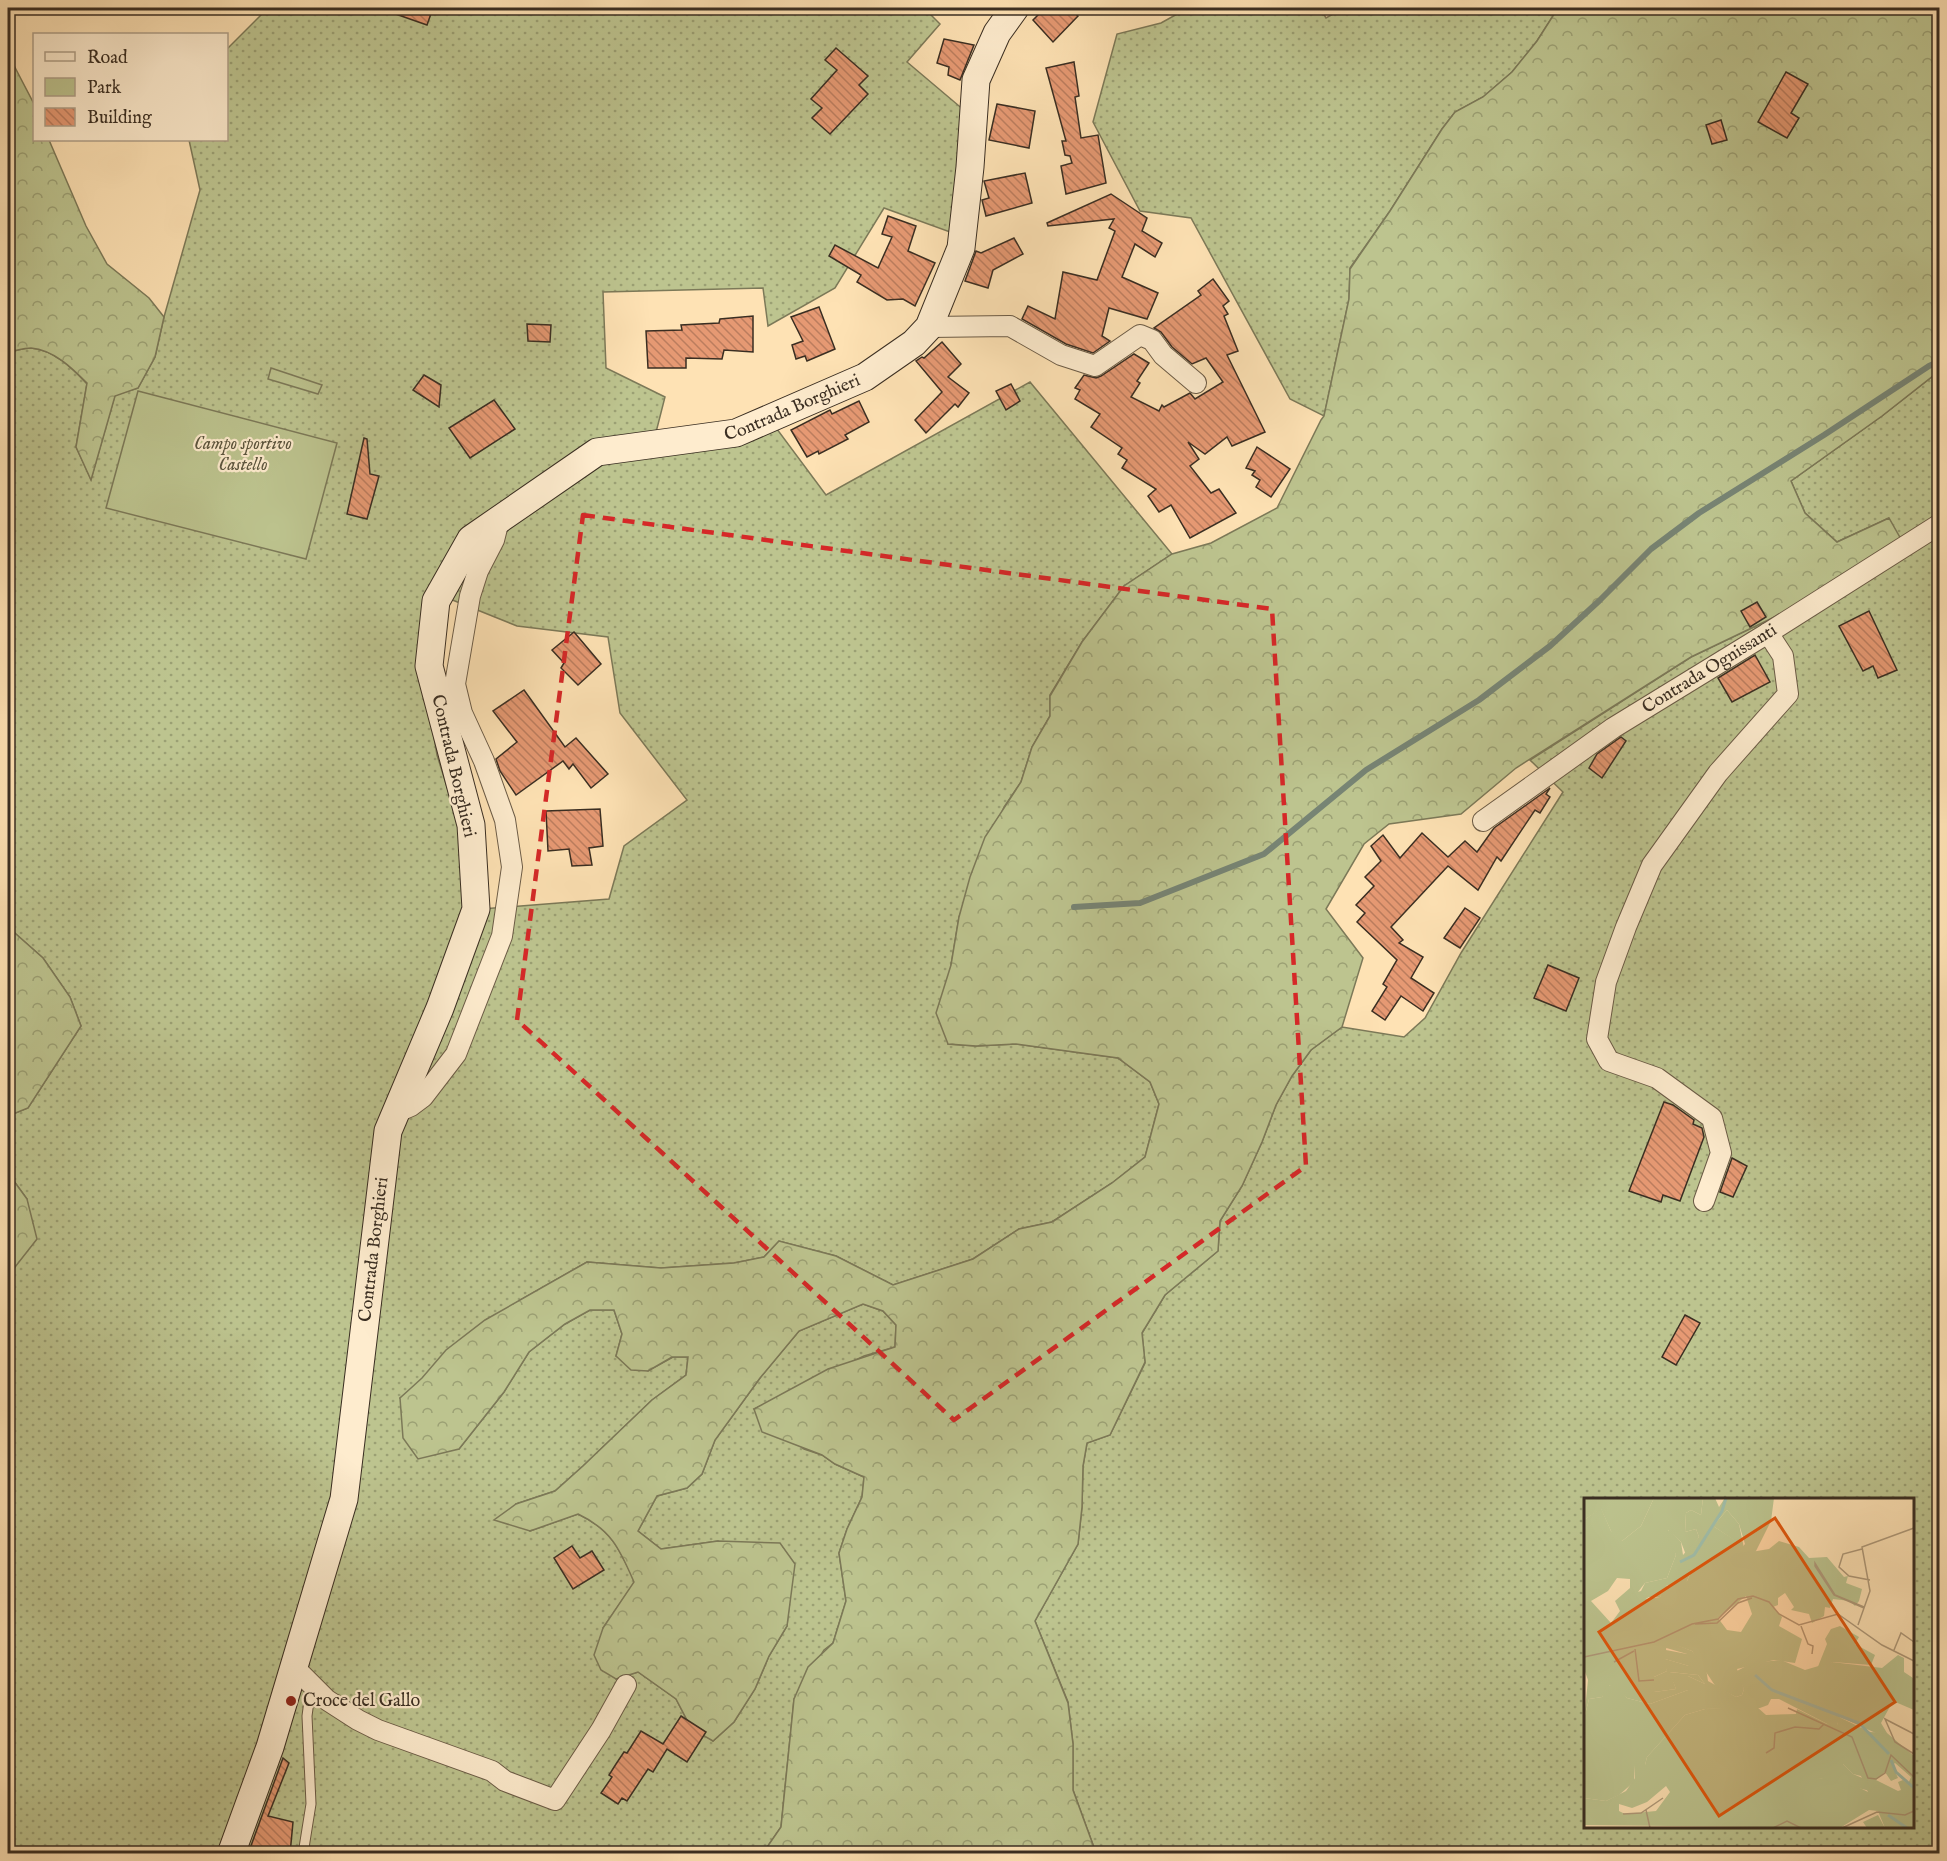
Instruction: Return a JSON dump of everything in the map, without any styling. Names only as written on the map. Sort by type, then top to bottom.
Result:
[{"type":"street","name":"Contrada Borghieri","points":[[231,1854],[270,1747],[303,1676],[344,1499],[388,1131],[440,1008],[476,909],[471,825],[429,666],[436,601],[471,539],[597,452],[736,433],[865,376],[914,343],[929,327],[961,248],[976,80],[997,33],[1015,8]]},
{"type":"street","points":[[929,327],[1010,326],[1061,355],[1095,366],[1140,335],[1152,340],[1163,355],[1196,383]]},
{"type":"street","points":[[395,1113],[411,1106],[423,1097],[456,1054],[502,936],[512,867],[505,820],[484,761],[462,713],[455,684],[470,596],[478,571],[494,540],[499,520]]},
{"type":"street","name":"Contrada Ognissanti","points":[[1483,821],[1613,728],[1940,524]]},
{"type":"street","points":[[1704,1201],[1721,1153],[1712,1118],[1657,1078],[1609,1061],[1597,1039],[1606,982],[1652,866],[1718,773],[1788,694],[1783,656],[1768,633]]},
{"type":"street","points":[[303,1676],[327,1700],[378,1730],[492,1771],[506,1781],[555,1800],[601,1730],[626,1685]]},
{"type":"lane","points":[[303,1676],[308,1716],[311,1804],[303,1854]]},
{"type":"highlighted area","points":[[583,515],[1272,609],[1306,1166],[954,1420],[517,1020]]},
{"type":"green space","name":"Campo sportivo Castello","points":[[268,8],[924,8],[940,24],[907,62],[965,111],[961,236],[884,208],[835,288],[768,326],[763,288],[603,292],[606,368],[665,397],[652,448],[771,421],[826,495],[1030,382],[1172,554],[1124,586],[1082,642],[1050,695],[1050,716],[1032,747],[1021,782],[1004,807],[959,917],[951,965],[948,1044],[976,1046],[1016,1044],[1118,1058],[1150,1082],[1159,1104],[1145,1157],[1112,1183],[1052,1222],[1019,1229],[973,1259],[893,1285],[836,1256],[779,1241],[764,1257],[734,1263],[661,1268],[587,1262],[520,1300],[400,1398],[459,1449],[504,1392],[529,1352],[565,1324],[590,1310],[614,1310],[622,1334],[616,1356],[648,1371],[673,1357],[688,1357],[686,1375],[652,1400],[555,1491],[516,1504],[530,1531],[578,1514],[599,1527],[614,1542],[635,1582],[603,1628],[616,1679],[638,1672],[676,1699],[687,1720],[713,1741],[734,1722],[755,1689],[769,1656],[787,1626],[790,1596],[718,1541],[661,1549],[638,1531],[657,1496],[687,1488],[702,1474],[715,1440],[760,1378],[799,1331],[863,1304],[883,1311],[896,1325],[895,1347],[864,1356],[754,1409],[804,1449],[822,1455],[835,1464],[864,1477],[862,1497],[839,1553],[846,1601],[833,1643],[824,1650],[794,1699],[781,1827],[763,1853],[8,1853],[8,1276],[16,1265],[27,1199],[8,1173],[8,1116],[28,1108],[81,1026],[70,997],[43,958],[8,927],[8,352],[31,348],[47,352],[69,366],[87,384],[76,447],[91,479],[115,395],[138,388],[155,357],[200,190],[189,141],[228,141],[228,48]],"holes":[[[440,595],[517,626],[608,637],[620,713],[687,800],[624,846],[609,899],[469,910],[462,835],[437,755],[425,682]]]},
{"type":"green space","points":[[1188,8],[1320,8],[1326,18],[1344,8],[1558,8],[1537,41],[1512,72],[1483,97],[1455,112],[1350,268],[1349,299],[1324,416],[1290,399],[1191,218],[1140,211],[1093,122],[1117,34],[1161,23]]},
{"type":"green space","points":[[1558,8],[1933,8],[1936,49],[1940,53],[1939,374],[1933,376],[1882,416],[1791,481],[1805,513],[1837,542],[1889,518],[1902,541],[1785,612],[1691,657],[1516,768],[1461,814],[1389,824],[1364,844],[1326,909],[1363,958],[1342,1027],[1311,1050],[1292,1076],[1276,1105],[1242,1186],[1220,1221],[1218,1251],[1165,1295],[1142,1333],[1145,1362],[1110,1435],[1087,1443],[1083,1466],[1078,1544],[1035,1621],[1068,1703],[1073,1744],[1073,1790],[1096,1853],[763,1853],[781,1827],[794,1699],[808,1667],[833,1643],[846,1601],[839,1553],[862,1497],[864,1477],[835,1464],[822,1455],[762,1432],[754,1409],[828,1369],[895,1347],[896,1325],[883,1311],[863,1304],[799,1331],[760,1378],[715,1440],[702,1474],[687,1488],[657,1496],[638,1531],[661,1549],[718,1541],[780,1543],[795,1564],[787,1626],[769,1656],[755,1689],[734,1722],[713,1741],[699,1733],[687,1720],[676,1699],[638,1672],[616,1679],[601,1670],[594,1655],[603,1628],[634,1582],[614,1542],[607,1534],[590,1520],[578,1514],[530,1531],[494,1520],[516,1504],[555,1491],[652,1400],[686,1375],[688,1357],[672,1357],[648,1371],[631,1370],[616,1356],[622,1334],[614,1310],[590,1310],[565,1324],[529,1352],[504,1392],[459,1449],[418,1459],[403,1438],[400,1398],[422,1378],[446,1350],[485,1320],[587,1262],[661,1268],[734,1263],[764,1257],[779,1241],[836,1256],[893,1285],[973,1259],[1019,1229],[1052,1222],[1112,1183],[1145,1157],[1159,1104],[1150,1082],[1118,1058],[1016,1044],[976,1046],[948,1044],[936,1013],[951,965],[959,917],[970,877],[985,837],[1021,782],[1032,747],[1050,716],[1050,696],[1082,642],[1124,586],[1172,554],[1211,543],[1277,508],[1324,416],[1349,299],[1350,269],[1455,112],[1483,97],[1512,72],[1537,41]]},
{"type":"green space","points":[[8,54],[33,102],[33,141],[49,141],[86,226],[107,264],[149,298],[164,317],[155,357],[138,388],[115,396],[91,480],[76,447],[87,383],[69,366],[47,352],[25,348],[8,352]]},
{"type":"green space","points":[[271,368],[322,385],[318,394],[268,379]]},
{"type":"green space","points":[[1939,374],[1939,1853],[1096,1853],[1073,1790],[1073,1744],[1068,1702],[1035,1621],[1078,1544],[1083,1466],[1087,1443],[1110,1435],[1145,1363],[1142,1333],[1165,1295],[1218,1251],[1220,1221],[1242,1186],[1276,1105],[1292,1076],[1311,1050],[1342,1027],[1404,1037],[1425,1018],[1461,953],[1563,792],[1530,760],[1691,657],[1785,612],[1889,518],[1837,542],[1805,513],[1791,481],[1882,416],[1933,376]]},
{"type":"green space","name":"Campo sportivo Castello","points":[[138,391],[337,443],[306,559],[106,508]]},
{"type":"green space","points":[[8,927],[43,958],[70,997],[81,1026],[28,1108],[8,1116]]},
{"type":"green space","points":[[8,1173],[27,1199],[37,1239],[8,1276]]},
{"type":"building","points":[[384,8],[433,8],[427,25],[384,10]]},
{"type":"building","points":[[1045,8],[1069,8],[1078,16],[1053,42],[1033,20]]},
{"type":"building","points":[[944,39],[974,45],[960,80],[948,75],[949,67],[937,63]]},
{"type":"building","points":[[836,48],[868,76],[859,85],[868,94],[830,134],[812,118],[822,108],[811,99],[837,70],[825,60]]},
{"type":"building","points":[[1074,62],[1079,96],[1075,97],[1081,138],[1098,135],[1106,183],[1066,194],[1061,166],[1072,163],[1070,156],[1065,155],[1062,141],[1066,141],[1046,68]]},
{"type":"building","points":[[1786,72],[1808,84],[1791,113],[1799,118],[1787,138],[1758,122]]},
{"type":"building","points":[[997,104],[1035,111],[1029,148],[989,140]]},
{"type":"building","points":[[1721,120],[1727,140],[1712,144],[1706,125]]},
{"type":"building","points":[[1025,173],[1032,203],[986,216],[982,200],[989,198],[984,181]]},
{"type":"building","points":[[1111,194],[1147,218],[1142,231],[1162,243],[1155,257],[1135,244],[1122,277],[1158,293],[1147,319],[1109,308],[1102,336],[1110,341],[1093,353],[1066,344],[1022,319],[1028,306],[1055,319],[1063,272],[1097,280],[1115,231],[1109,228],[1114,219],[1048,226],[1047,223]]},
{"type":"building","points":[[888,216],[916,226],[908,251],[935,263],[915,306],[903,299],[887,300],[857,282],[861,275],[829,256],[835,245],[878,268],[892,237],[882,234]]},
{"type":"building","points":[[1014,238],[1023,254],[993,270],[988,288],[965,281],[976,251],[981,253]]},
{"type":"building","points":[[1213,279],[1229,301],[1223,306],[1228,314],[1224,316],[1238,351],[1227,355],[1265,432],[1232,446],[1227,437],[1205,454],[1188,442],[1199,459],[1190,466],[1211,493],[1219,489],[1236,513],[1190,538],[1171,505],[1159,512],[1148,496],[1156,489],[1122,468],[1127,460],[1118,454],[1122,448],[1091,427],[1100,414],[1075,399],[1080,390],[1075,388],[1084,375],[1096,378],[1101,376],[1134,354],[1149,363],[1137,381],[1140,383],[1131,397],[1159,411],[1162,405],[1164,407],[1190,393],[1195,399],[1223,382],[1206,358],[1192,364],[1172,347],[1161,332],[1154,328],[1201,295],[1198,291]]},
{"type":"building","points":[[819,307],[835,349],[807,361],[805,356],[796,359],[792,345],[803,341],[791,317]]},
{"type":"building","points":[[753,316],[753,352],[724,350],[722,359],[686,358],[686,368],[648,368],[646,331],[682,330],[681,325],[719,323],[720,319]]},
{"type":"building","points":[[527,324],[551,325],[550,342],[528,341]]},
{"type":"building","points":[[942,342],[961,364],[948,377],[969,393],[958,407],[955,404],[926,433],[915,420],[942,392],[916,361],[924,358]]},
{"type":"building","points":[[424,375],[441,385],[439,407],[413,390]]},
{"type":"building","points":[[1011,384],[1020,401],[1006,410],[996,391]]},
{"type":"building","points":[[494,400],[515,429],[470,458],[449,428]]},
{"type":"building","points":[[859,401],[869,422],[845,435],[848,439],[819,454],[818,451],[807,457],[791,430],[830,410],[832,414]]},
{"type":"building","points":[[364,438],[367,439],[370,474],[379,476],[367,519],[347,514]]},
{"type":"building","points":[[1257,447],[1290,469],[1271,497],[1256,487],[1260,480],[1252,475],[1255,471],[1246,468]]},
{"type":"building","points":[[1757,602],[1766,617],[1750,627],[1741,611]]},
{"type":"building","points":[[1869,611],[1897,670],[1878,678],[1873,666],[1863,671],[1839,626]]},
{"type":"building","points":[[574,632],[601,664],[578,685],[561,668],[564,663],[552,650]]},
{"type":"building","points":[[1755,655],[1770,682],[1732,702],[1718,678]]},
{"type":"building","points":[[524,690],[565,747],[576,738],[608,774],[591,788],[573,764],[569,769],[563,761],[516,795],[500,771],[496,759],[517,742],[493,711]]},
{"type":"building","points":[[1621,737],[1626,741],[1602,778],[1589,768],[1597,754]]},
{"type":"building","points":[[1550,788],[1546,794],[1550,797],[1540,813],[1535,810],[1501,861],[1497,857],[1478,890],[1448,866],[1391,927],[1403,940],[1399,943],[1423,957],[1411,978],[1434,993],[1423,1011],[1401,996],[1385,1020],[1372,1011],[1387,987],[1383,984],[1397,960],[1357,922],[1365,913],[1356,905],[1374,886],[1365,877],[1381,861],[1371,846],[1383,835],[1400,858],[1422,833],[1448,857],[1465,841],[1477,852],[1494,828]]},
{"type":"building","points":[[600,809],[603,846],[589,848],[592,865],[572,866],[569,849],[548,851],[546,811]]},
{"type":"building","points":[[1465,908],[1480,918],[1460,948],[1444,938]]},
{"type":"building","points":[[1548,965],[1579,978],[1566,1011],[1534,998]]},
{"type":"building","points":[[1664,1102],[1673,1105],[1694,1120],[1693,1124],[1702,1128],[1704,1137],[1680,1201],[1663,1195],[1661,1202],[1629,1191]]},
{"type":"building","points":[[1732,1158],[1747,1166],[1733,1197],[1720,1192]]},
{"type":"building","points":[[1685,1315],[1700,1323],[1676,1365],[1662,1357]]},
{"type":"building","points":[[572,1546],[580,1558],[592,1551],[604,1570],[573,1589],[554,1558]]},
{"type":"building","points":[[681,1716],[706,1732],[687,1762],[667,1749],[653,1772],[648,1769],[627,1801],[622,1798],[618,1804],[601,1793],[612,1777],[609,1775],[616,1764],[624,1752],[627,1753],[641,1731],[663,1744]]},
{"type":"building","points":[[283,1758],[289,1763],[268,1816],[293,1822],[290,1854],[248,1854]]},
{"type":"waterway","points":[[1074,907],[1140,903],[1264,854],[1366,770],[1479,700],[1550,646],[1651,549],[1699,513],[1940,361]]},
{"type":"place","name":"Croce del Gallo","points":[[291,1701]]}]
